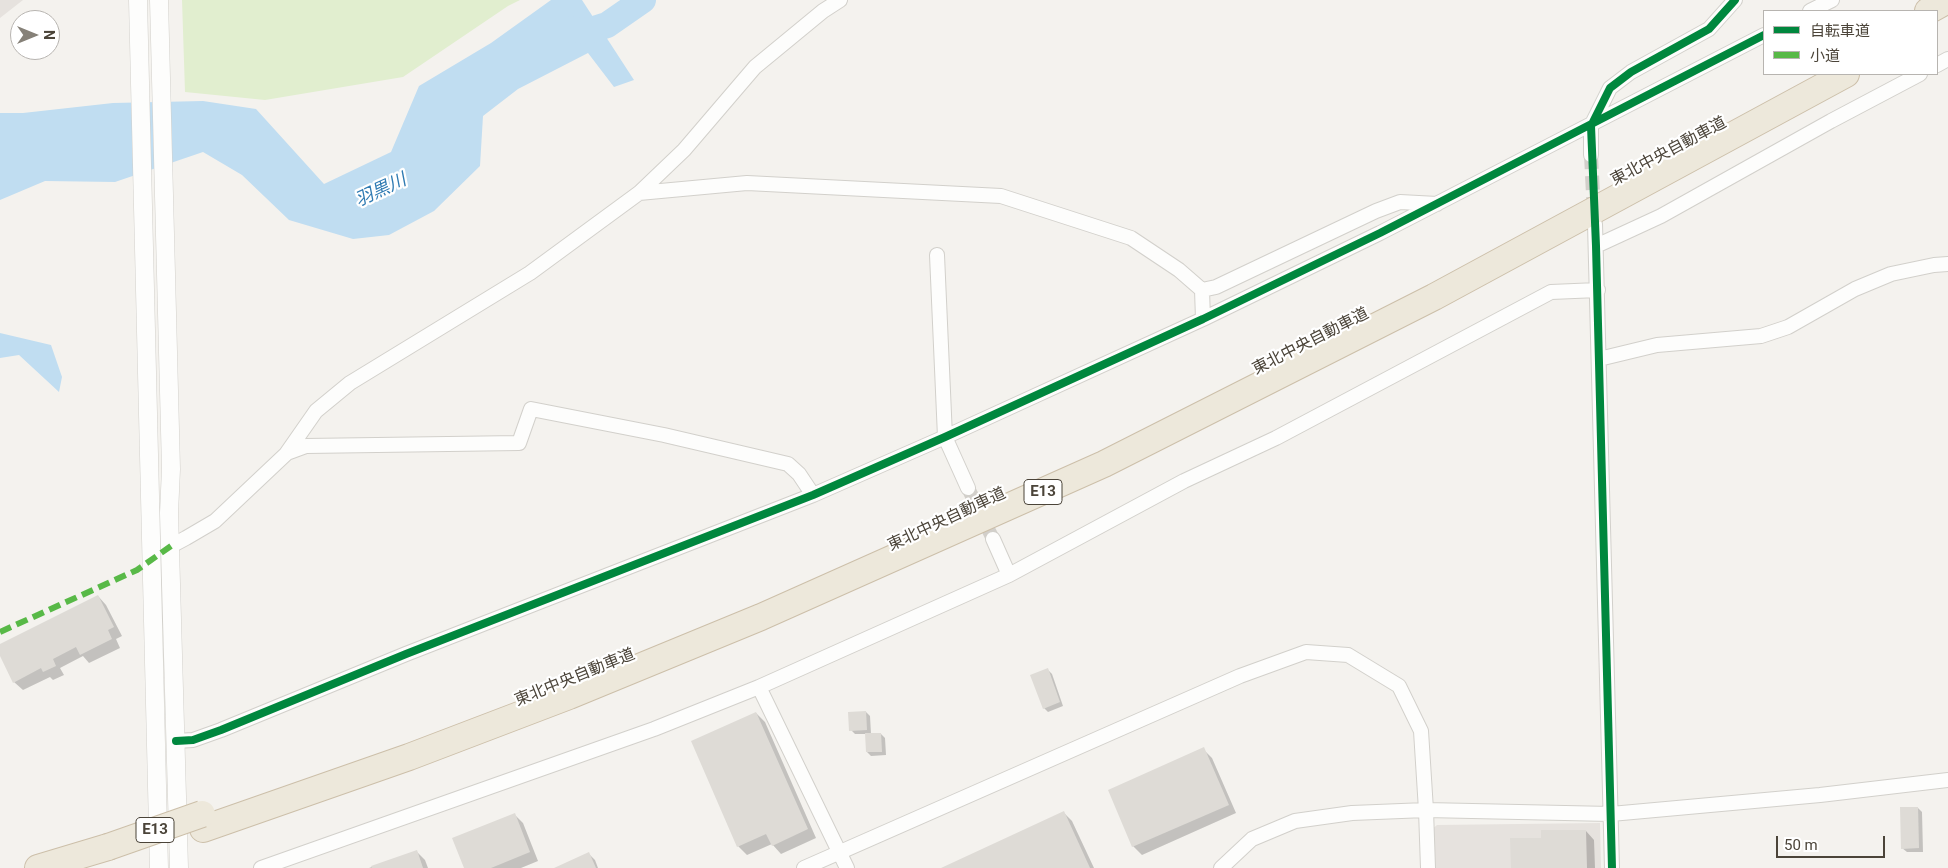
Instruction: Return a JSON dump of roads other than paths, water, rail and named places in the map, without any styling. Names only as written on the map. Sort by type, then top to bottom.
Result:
[{"type":"highway","points":[[1930,10],[1948,0]]},
{"type":"highway","name":"東北中央自動車道","points":[[38,868],[100,859],[203,821],[578,678],[908,538],[1080,459],[1438,278],[1812,75]]},
{"type":"highway","name":"東北中央自動車道","points":[[203,821],[410,757],[569,696],[761,617],[1104,464],[1434,297],[1844,75]]},
{"type":"street","points":[[138,0],[159,868]]},
{"type":"street","points":[[159,0],[171,469],[169,513],[179,868]]},
{"type":"street","points":[[171,546],[215,521],[286,454],[316,411],[350,384],[530,273],[639,192],[684,150],[755,67],[823,11],[840,0]]},
{"type":"street","points":[[1591,155],[1591,126],[1610,88],[1631,72],[1710,29],[1735,0]]},
{"type":"street","points":[[1812,10],[1832,0]]},
{"type":"street","points":[[176,741],[193,740],[221,730],[406,654],[813,495],[945,437],[1203,319],[1437,204],[1763,36]]},
{"type":"street","points":[[1596,246],[1661,216],[1831,120],[1918,75]]},
{"type":"street","points":[[639,192],[747,182],[1001,196],[1131,238],[1179,270],[1202,290],[1203,319]]},
{"type":"street","points":[[1202,290],[1216,287],[1400,202],[1437,204]]},
{"type":"street","points":[[1595,224],[1612,868]]},
{"type":"street","points":[[937,256],[945,437],[968,488]]},
{"type":"street","points":[[1599,359],[1657,345],[1761,336],[1788,327],[1855,289],[1891,274],[1948,264]]},
{"type":"street","points":[[261,868],[654,730],[758,687],[1009,575],[1184,481],[1284,434],[1551,292],[1598,290]]},
{"type":"street","points":[[286,454],[306,446],[519,443],[531,409],[664,435],[788,464],[799,474],[813,495]]},
{"type":"street","points":[[993,539],[1009,575]]},
{"type":"street","points":[[804,868],[1240,676],[1306,652],[1348,655],[1399,686],[1421,731],[1428,868]]},
{"type":"street","points":[[758,687],[847,868]]},
{"type":"street","points":[[1220,868],[1252,839],[1295,821],[1352,813],[1426,810],[1611,814],[1948,780]]},
{"type":"water","points":[[551,0],[582,0],[634,80],[614,87],[588,53],[518,89],[483,116],[480,166],[434,211],[389,235],[353,239],[289,220],[242,175],[203,152],[115,182],[45,181],[0,200],[0,113],[23,113],[113,103],[203,101],[256,109],[324,184],[391,152],[419,86],[491,43]]},
{"type":"water","points":[[0,333],[51,345],[62,377],[59,392],[19,355],[0,358]]},
{"type":"waterway","name":"羽黒川","points":[[566,29],[588,31],[607,25],[643,0]]},
{"type":"tunnel","points":[[1591,155],[1594,214]]},
{"type":"tunnel","points":[[968,488],[993,539]]}]
